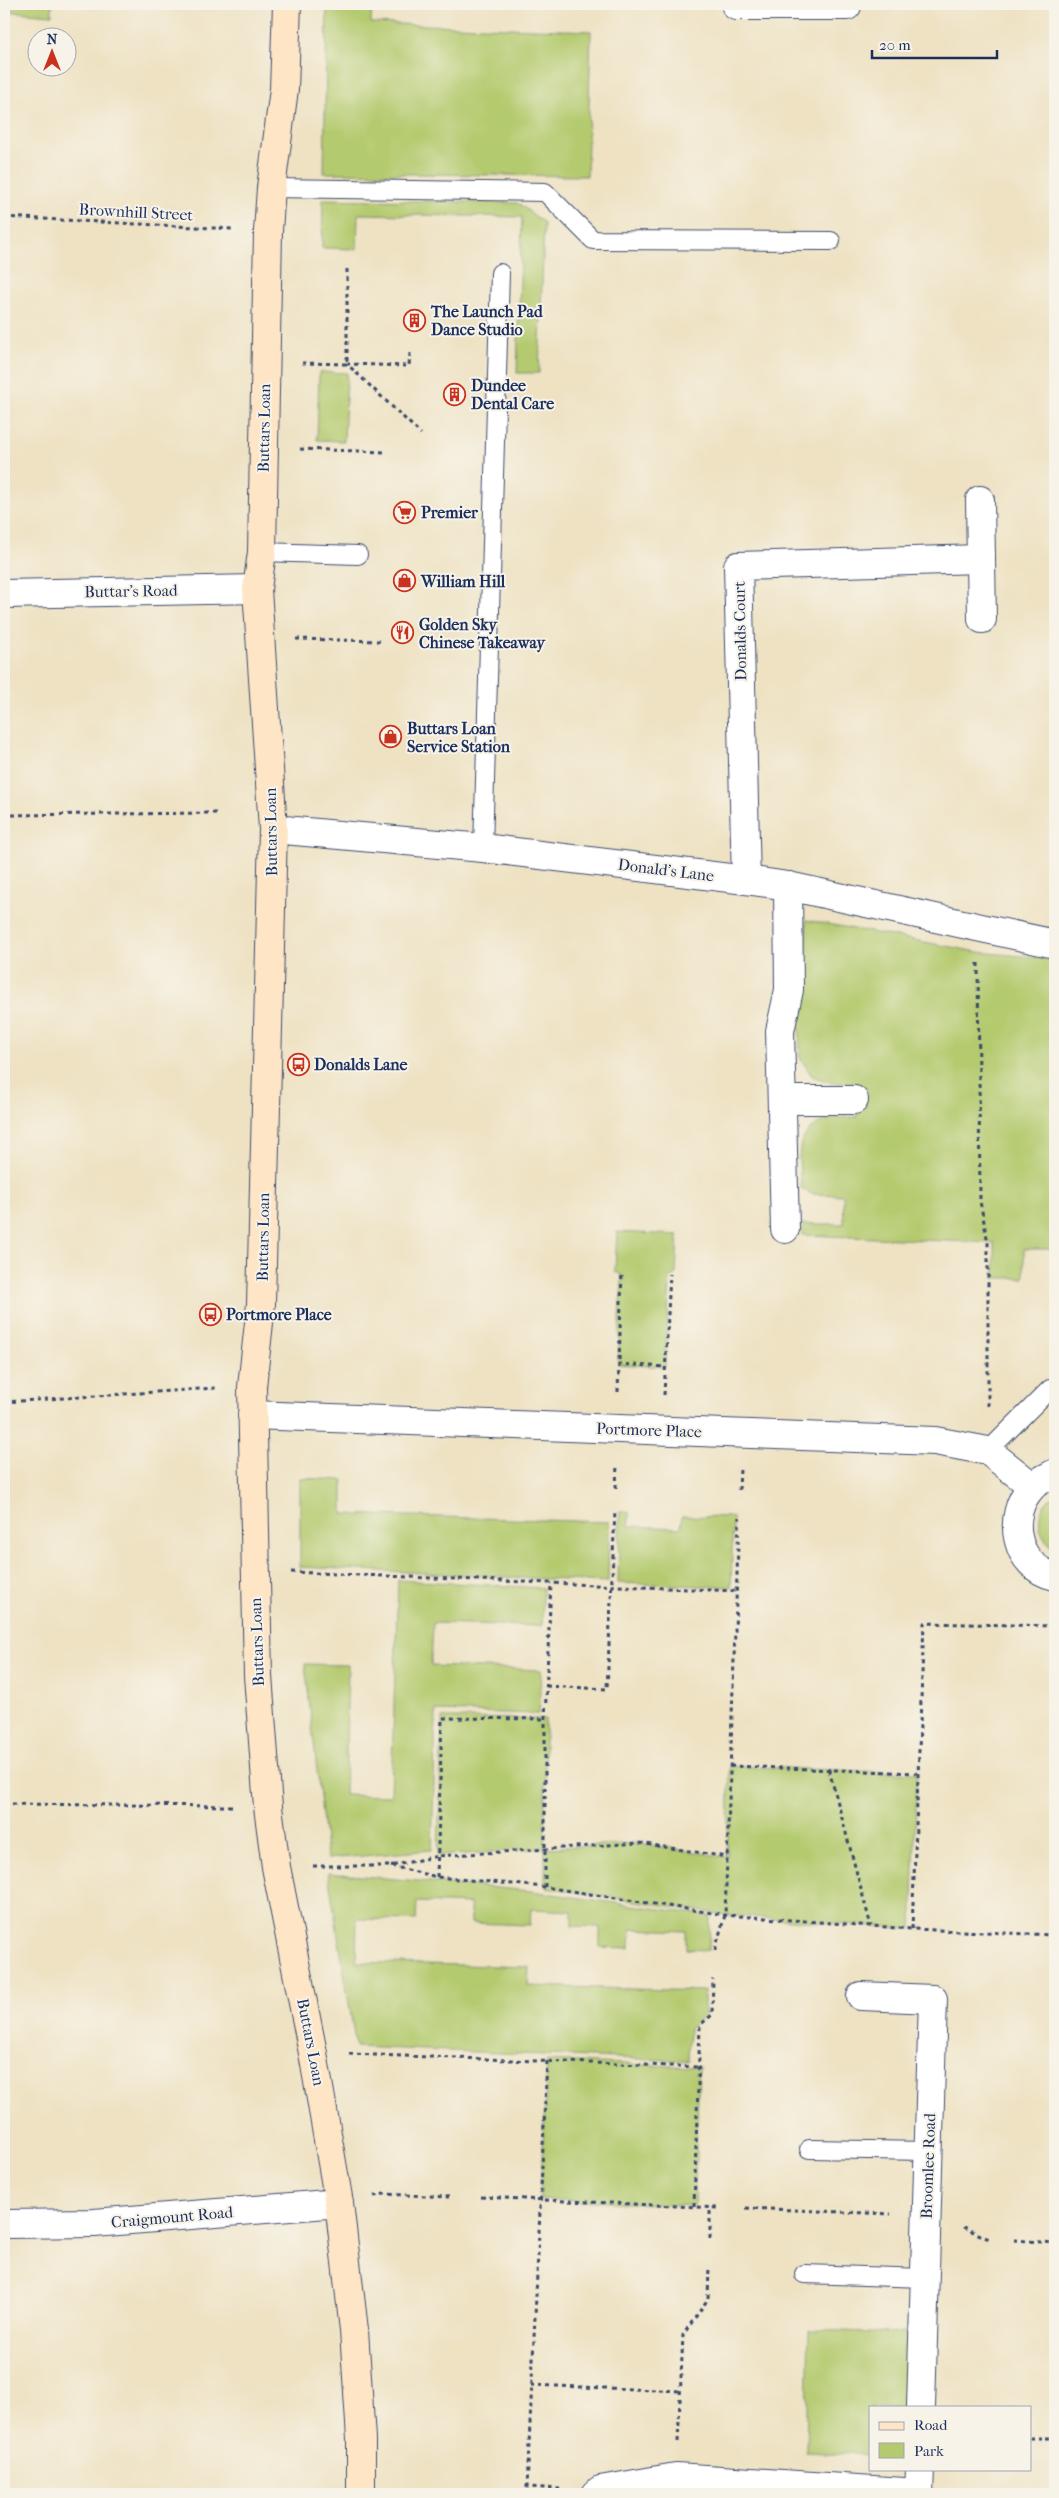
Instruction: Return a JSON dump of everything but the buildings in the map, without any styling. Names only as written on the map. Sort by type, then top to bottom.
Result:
[{"type":"street","name":"Buttars Loan","points":[[286,4],[284,89],[271,188],[268,231],[262,552],[258,589],[273,829],[261,1304],[252,1387],[258,1676],[268,1806],[276,1867],[313,2053],[339,2204],[354,2330],[361,2440],[361,2494]]},
{"type":"street","points":[[736,6],[847,6]]},
{"type":"street","points":[[980,500],[982,619]]},
{"type":"street","name":"Donalds Court","points":[[746,880],[738,566],[981,559]]},
{"type":"street","name":"Buttar's Road","points":[[4,594],[258,589]]},
{"type":"street","name":"Donald's Lane","points":[[273,829],[483,848],[788,886],[1055,944]]},
{"type":"street","points":[[785,1229],[780,1031],[789,990],[788,886]]},
{"type":"street","points":[[782,1100],[854,1100]]},
{"type":"street","name":"Portmore Place","points":[[252,1415],[935,1441],[988,1450],[1044,1480],[1017,1510],[1016,1537],[1029,1562],[1055,1576]]},
{"type":"street","name":"Broomlee Road","points":[[861,1996],[933,1999],[921,2406]]},
{"type":"street","name":"Craigmount Road","points":[[4,2224],[94,2223],[339,2204]]},
{"type":"street","points":[[598,2492],[676,2477],[924,2485]]},
{"type":"lane","points":[[271,188],[545,192],[593,240],[831,241]]},
{"type":"lane","points":[[483,848],[500,273]]},
{"type":"lane","points":[[262,552],[358,555]]},
{"type":"lane","points":[[988,1450],[1050,1390],[1055,1393]]},
{"type":"lane","points":[[809,2149],[928,2152]]},
{"type":"lane","points":[[804,2274],[925,2278]]},
{"type":"path","name":"Brownhill Street","points":[[4,217],[268,231]]},
{"type":"path","points":[[347,269],[347,364],[421,434]]},
{"type":"path","points":[[329,364],[409,366],[410,353]]},
{"type":"path","points":[[329,450],[385,452]]},
{"type":"path","points":[[327,640],[380,641]]},
{"type":"path","points":[[4,815],[216,814]]},
{"type":"path","points":[[978,927],[980,1201],[988,1243],[988,1450]]},
{"type":"path","points":[[619,1429],[618,1364],[622,1272]]},
{"type":"path","points":[[662,1430],[670,1274]]},
{"type":"path","points":[[618,1364],[665,1367]]},
{"type":"path","points":[[4,1402],[197,1388],[252,1387]]},
{"type":"path","points":[[546,1686],[607,1689],[615,1511]]},
{"type":"path","points":[[714,1950],[725,1915],[739,1517]]},
{"type":"path","points":[[255,1571],[736,1591]]},
{"type":"path","points":[[545,1887],[545,1719],[551,1583]]},
{"type":"path","points":[[912,1929],[924,1623],[1055,1626]]},
{"type":"path","points":[[437,1877],[442,1718],[545,1719]]},
{"type":"path","points":[[730,1766],[917,1773]]},
{"type":"path","points":[[829,1770],[871,1926]]},
{"type":"path","points":[[4,1804],[268,1806]]},
{"type":"path","points":[[276,1867],[392,1866],[438,1856],[639,1843],[727,1857]]},
{"type":"path","points":[[392,1866],[437,1877],[545,1887],[725,1915],[912,1929],[1055,1934]]},
{"type":"path","points":[[694,2206],[700,2025],[712,2015],[713,1979]]},
{"type":"path","points":[[313,2053],[699,2067]]},
{"type":"path","points":[[547,2061],[531,2385],[528,2487],[598,2492]]},
{"type":"path","points":[[339,2204],[384,2194],[449,2196]]},
{"type":"path","points":[[481,2197],[719,2208]]},
{"type":"path","points":[[710,2207],[710,2239]]},
{"type":"path","points":[[746,2208],[926,2216],[950,2221],[989,2239]]},
{"type":"path","points":[[1014,2240],[1055,2243]]},
{"type":"path","points":[[676,2477],[683,2335],[708,2299],[709,2266]]},
{"type":"path","points":[[531,2385],[681,2391]]},
{"type":"path","points":[[1032,2438],[1055,2438]]},
{"type":"green space","points":[[4,4],[52,4],[52,15],[4,11]]},
{"type":"green space","points":[[327,4],[372,4],[371,23],[591,31],[587,176],[324,173]]},
{"type":"green space","points":[[323,199],[518,203],[544,223],[539,373],[517,373],[522,217],[358,214],[357,249],[322,248]]},
{"type":"green space","points":[[319,372],[347,373],[344,441],[317,440]]},
{"type":"green space","points":[[806,920],[978,952],[1055,959],[1055,1249],[1024,1249],[1024,1278],[995,1278],[994,1243],[803,1235],[802,1224],[844,1224],[843,1195],[811,1194],[801,1188],[799,1160],[801,1144],[805,1136],[816,1125],[832,1119],[857,1117],[857,1083],[832,1083],[812,1076],[800,1058],[799,1020],[807,992]]},
{"type":"green space","points":[[617,1232],[678,1235],[676,1274],[670,1277],[665,1367],[618,1364],[622,1275],[615,1272]]},
{"type":"green space","points":[[300,1478],[343,1480],[343,1514],[609,1522],[608,1582],[300,1567]]},
{"type":"green space","points":[[1055,1496],[1055,1548],[1044,1537],[1041,1530],[1040,1514],[1048,1501]]},
{"type":"green space","points":[[620,1511],[629,1512],[629,1526],[681,1528],[682,1516],[733,1517],[731,1587],[618,1583]]},
{"type":"green space","points":[[398,1580],[543,1588],[542,1626],[433,1623],[431,1666],[541,1670],[539,1714],[436,1711],[432,1850],[327,1859],[305,1664],[348,1665],[345,1795],[391,1796]]},
{"type":"green space","points":[[442,1718],[545,1719],[545,1848],[438,1856]]},
{"type":"green space","points":[[730,1766],[917,1773],[912,1929],[725,1915],[545,1887],[545,1848],[639,1843],[727,1857]]},
{"type":"green space","points":[[328,1873],[531,1891],[710,1916],[709,1950],[686,1949],[686,1931],[631,1929],[630,1948],[600,1947],[600,1927],[572,1926],[572,1911],[531,1909],[530,1925],[471,1923],[471,1904],[417,1902],[416,1920],[357,1919],[356,1962],[529,1967],[528,1986],[704,1991],[704,2016],[689,2029],[688,2061],[356,2047]]},
{"type":"green space","points":[[547,2061],[699,2067],[694,2206],[540,2199]]},
{"type":"green space","points":[[809,2330],[903,2333],[910,2340],[908,2406],[869,2406],[869,2455],[806,2452]]},
{"type":"place","name":"The Launch Pad Dance Studio","points":[[415,320]]},
{"type":"place","name":"Dundee Dental Care","points":[[455,394]]},
{"type":"place","name":"Premier","points":[[405,512]]},
{"type":"place","name":"William Hill","points":[[405,581]]},
{"type":"place","name":"Golden Sky Chinese Takeaway","points":[[403,633]]},
{"type":"place","name":"Buttars Loan Service Station","points":[[391,737]]},
{"type":"place","name":"Donalds Lane","points":[[298,1064]]},
{"type":"place","name":"Portmore Place","points":[[210,1314]]}]
